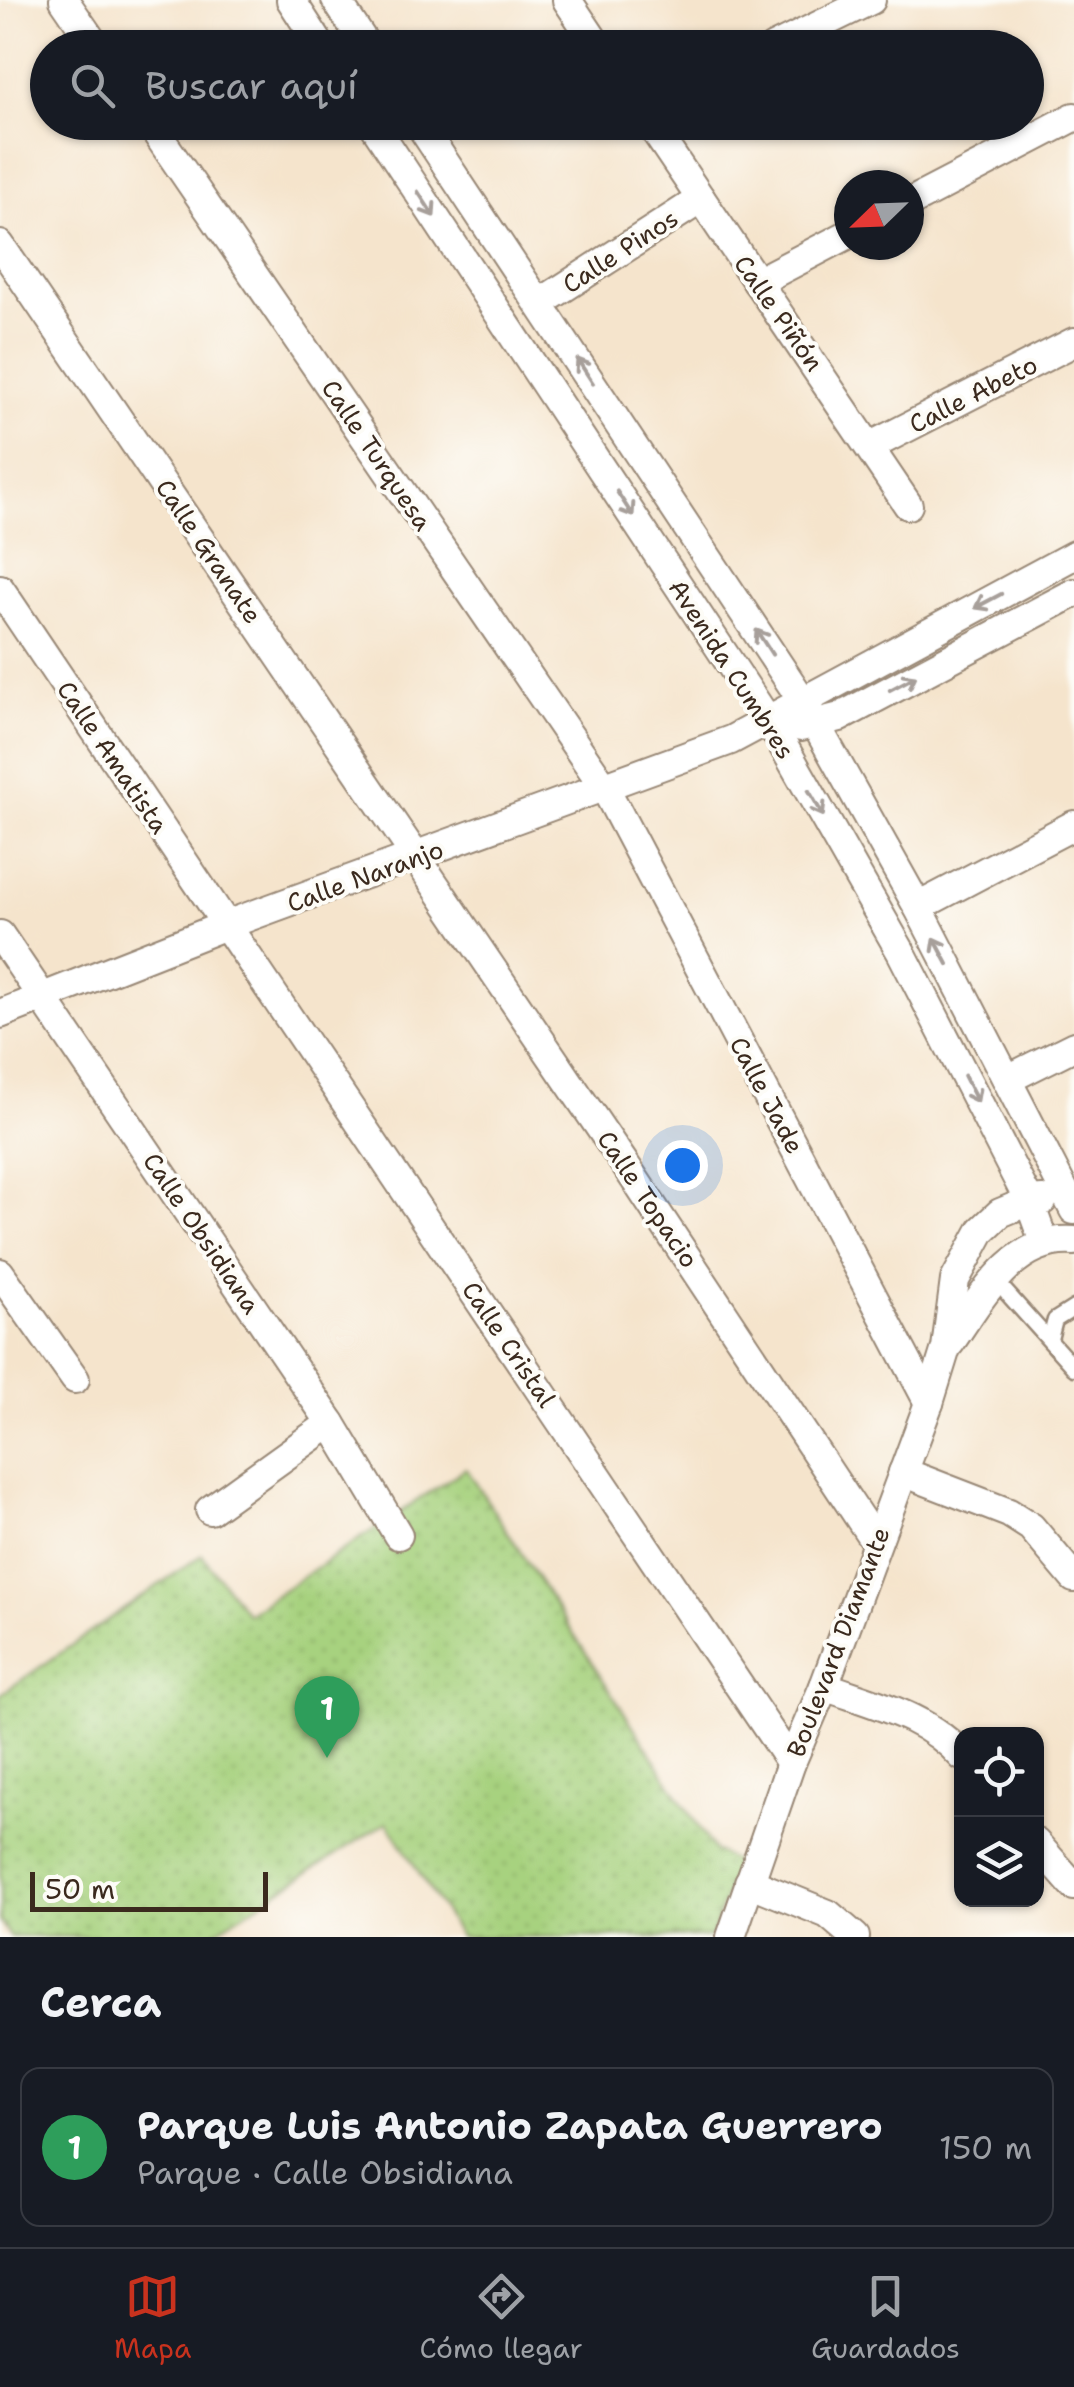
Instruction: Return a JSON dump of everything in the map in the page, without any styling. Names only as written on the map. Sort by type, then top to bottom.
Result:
[{"type":"street","points":[[64,0],[85,30]]},
{"type":"street","points":[[291,0],[310,30]]},
{"type":"street","points":[[336,0],[356,30]]},
{"type":"street","points":[[567,0],[586,30]]},
{"type":"street","points":[[810,30],[871,0]]},
{"type":"street","points":[[1044,132],[1074,116]]},
{"type":"street","name":"Calle Turquesa","points":[[160,140],[605,788]]},
{"type":"street","name":"Avenida Cumbres","points":[[384,140],[771,726],[901,952],[1029,1201],[1044,1242]]},
{"type":"street","name":"Avenida Cumbres","points":[[430,140],[809,712],[918,906],[1074,1207]]},
{"type":"street","name":"Calle Piñón","points":[[660,140],[872,446],[908,505]]},
{"type":"street","points":[[924,195],[1028,140]]},
{"type":"street","name":"Calle Pinos","points":[[540,303],[700,199]]},
{"type":"street","points":[[758,282],[834,242]]},
{"type":"street","name":"Calle Granate","points":[[0,245],[418,858]]},
{"type":"street","name":"Calle Abeto","points":[[872,446],[1074,342]]},
{"type":"street","name":"Calle Naranjo","points":[[0,1014],[226,925],[809,712],[1074,555]]},
{"type":"street","name":"Calle Amatista","points":[[0,589],[226,925]]},
{"type":"street","name":"Calle Naranjo","points":[[809,712],[840,717],[1074,592]]},
{"type":"street","name":"Calle Jade","points":[[605,788],[929,1402]]},
{"type":"street","points":[[918,906],[1074,825]]},
{"type":"street","name":"Calle Topacio","points":[[418,858],[876,1543]]},
{"type":"street","name":"Calle Cristal","points":[[226,925],[791,1762]]},
{"type":"street","name":"Calle Obsidiana","points":[[0,934],[331,1423],[398,1535]]},
{"type":"street","points":[[1008,1079],[1074,1046]]},
{"type":"street","points":[[1029,1201],[1040,1199],[1074,1207]]},
{"type":"street","name":"Boulevard Diamante","points":[[731,1937],[791,1762],[824,1686],[929,1402],[946,1348],[955,1280],[974,1241],[1000,1213],[1029,1201]]},
{"type":"street","points":[[1044,1242],[1074,1241]]},
{"type":"street","name":"Boulevard Diamante","points":[[946,1348],[996,1280],[1030,1248],[1044,1242]]},
{"type":"street","points":[[0,1273],[76,1379]]},
{"type":"street","points":[[210,1510],[331,1423]]},
{"type":"street","points":[[903,1472],[1009,1513],[1031,1527],[1074,1578]]},
{"type":"street","points":[[824,1686],[914,1718],[954,1748]]},
{"type":"street","points":[[1044,1852],[1074,1886]]},
{"type":"street","points":[[749,1882],[828,1914],[855,1937]]},
{"type":"lane","points":[[996,1280],[1074,1368]]},
{"type":"lane","points":[[1050,1339],[1055,1320],[1074,1308]]},
{"type":"green space","points":[[466,1468],[714,1851],[737,1863],[711,1937],[460,1937],[387,1822],[207,1937],[10,1937],[0,1921],[0,1695],[202,1555],[247,1614]]},
{"type":"place","name":"Parque Luis Antonio Zapata Guerrero","points":[[327,1758]]}]
